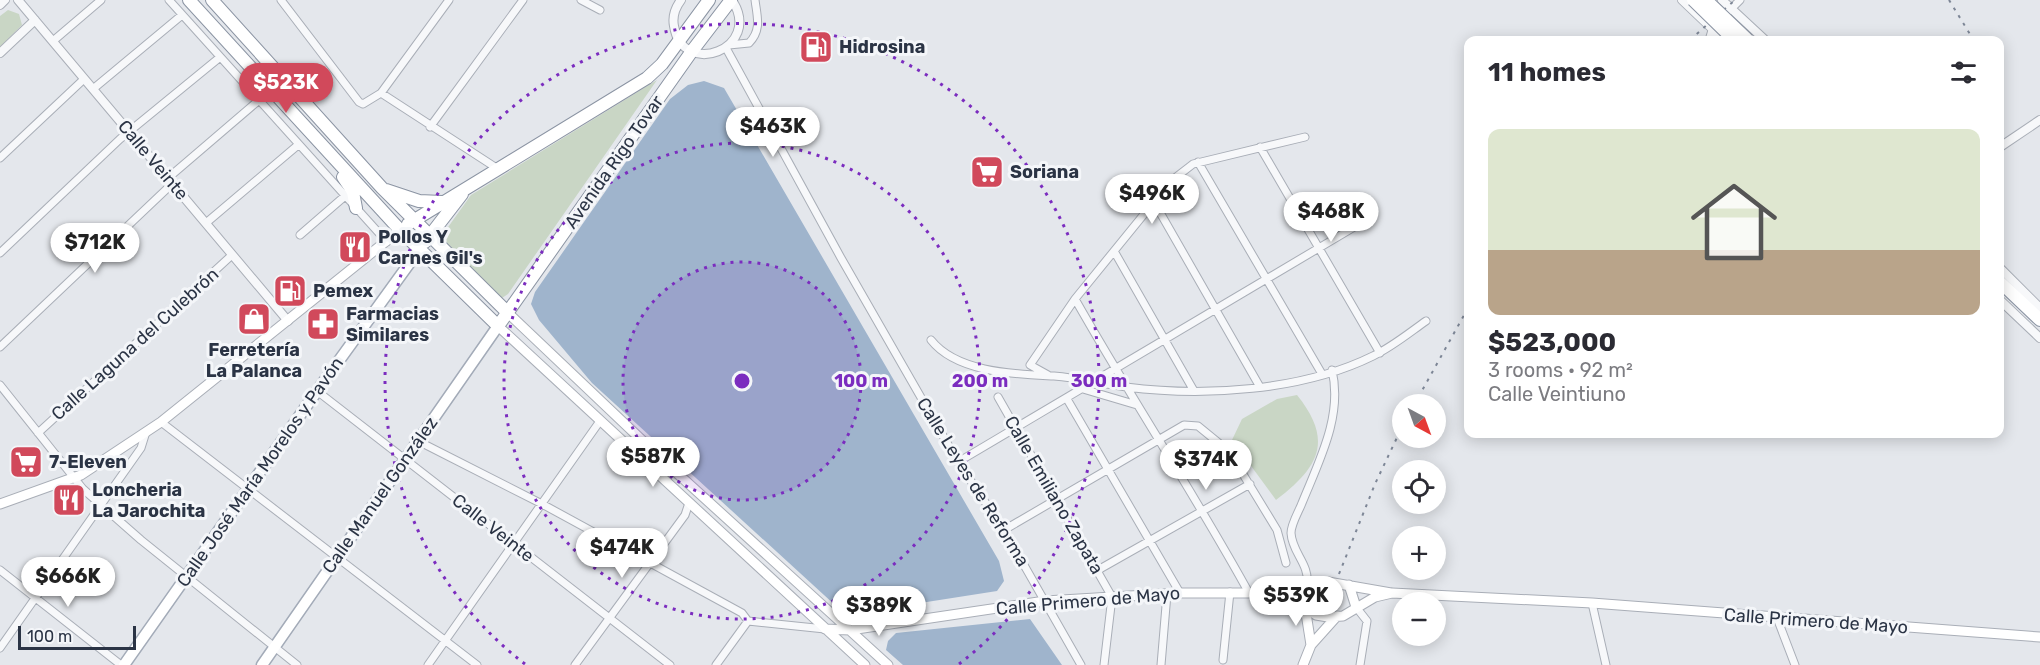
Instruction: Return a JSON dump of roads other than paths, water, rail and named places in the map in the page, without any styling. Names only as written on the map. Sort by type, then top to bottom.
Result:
[{"type":"highway","points":[[189,0],[400,230],[498,326]]},
{"type":"highway","points":[[212,0],[429,238],[508,313]]},
{"type":"highway","name":"Avenida Rigo Tovar","points":[[400,230],[412,220],[647,78],[662,64],[709,0]]},
{"type":"highway","name":"Avenida Rigo Tovar","points":[[498,326],[692,51],[731,0]]},
{"type":"highway","points":[[1693,0],[1730,36]]},
{"type":"highway","points":[[1706,0],[1752,36]]},
{"type":"highway","points":[[328,150],[333,164],[353,192],[356,208]]},
{"type":"highway","points":[[382,188],[418,201],[443,202]]},
{"type":"highway","points":[[419,250],[466,189]]},
{"type":"highway","points":[[2004,286],[2040,320]]},
{"type":"highway","points":[[2004,297],[2040,330]]},
{"type":"main road","points":[[0,504],[74,478],[160,422],[400,230]]},
{"type":"main road","name":"Calle José María Morelos y Pavón","points":[[122,665],[419,250]]},
{"type":"main road","points":[[508,313],[667,464],[888,665]]},
{"type":"main road","points":[[498,326],[865,665]]},
{"type":"main road","name":"Calle Manuel González","points":[[262,665],[498,326]]},
{"type":"main road","name":"Calle Primero de Mayo","points":[[825,629],[850,630],[1045,601],[1180,593],[1280,592],[1328,582],[1392,593]]},
{"type":"main road","points":[[1307,585],[1305,607],[1311,645]]},
{"type":"main road","points":[[1349,585],[1356,607]]},
{"type":"main road","points":[[1280,592],[1316,615],[1337,616]]},
{"type":"main road","name":"Calle Primero de Mayo","points":[[1337,616],[1375,597],[1392,593]]},
{"type":"main road","name":"Calle Primero de Mayo","points":[[1446,596],[1592,603],[2040,637]]},
{"type":"main road","points":[[1303,665],[1311,645],[1337,616]]},
{"type":"main road","points":[[869,646],[867,637],[872,626]]},
{"type":"street","points":[[0,5],[5,0]]},
{"type":"street","name":"Calle Veinte","points":[[18,0],[288,321]]},
{"type":"street","points":[[53,41],[101,0]]},
{"type":"street","points":[[169,0],[387,242]]},
{"type":"street","points":[[280,0],[315,48],[363,104],[381,93],[449,0]]},
{"type":"street","points":[[430,127],[523,0]]},
{"type":"street","points":[[581,0],[600,10]]},
{"type":"street","points":[[728,46],[740,25],[736,7],[731,0]]},
{"type":"street","points":[[678,1],[673,21],[679,40],[692,51],[706,54],[728,46],[749,43],[756,34],[758,22],[755,0]]},
{"type":"street","points":[[1682,0],[1720,36]]},
{"type":"street","points":[[1722,0],[1752,36]]},
{"type":"street","points":[[1710,36],[1712,29],[1740,0]]},
{"type":"street","points":[[93,89],[182,15]]},
{"type":"street","points":[[0,53],[36,20]]},
{"type":"street","points":[[1731,36],[1739,27],[1752,36]]},
{"type":"street","name":"Calle Leyes de Reforma","points":[[728,46],[841,258],[958,462],[1004,530],[1081,665]]},
{"type":"street","points":[[0,253],[129,132],[219,58]]},
{"type":"street","points":[[0,158],[84,79]]},
{"type":"street","points":[[381,93],[430,127],[498,169]]},
{"type":"street","points":[[0,347],[171,181],[258,101]]},
{"type":"street","points":[[2004,144],[2040,120]]},
{"type":"street","points":[[1050,376],[1030,365],[1075,299],[1171,181],[1198,162],[1305,137]]},
{"type":"street","points":[[206,224],[298,145]]},
{"type":"street","points":[[1260,147],[1380,353]]},
{"type":"street","points":[[1198,162],[1322,374]]},
{"type":"street","points":[[300,235],[345,196]]},
{"type":"street","points":[[1154,202],[1260,387]]},
{"type":"street","points":[[958,462],[1361,224]]},
{"type":"street","points":[[1114,251],[1194,391]]},
{"type":"street","name":"Calle Laguna del Culebrón","points":[[38,433],[232,255]]},
{"type":"street","points":[[2004,272],[2040,308]]},
{"type":"street","points":[[1075,299],[1114,368],[1204,511],[1249,593]]},
{"type":"street","points":[[2004,304],[2040,338]]},
{"type":"street","points":[[931,340],[938,349],[978,368],[1021,376],[1050,376],[1126,387],[1194,391],[1260,387],[1322,374],[1380,353],[1426,321]]},
{"type":"street","points":[[1307,585],[1308,569],[1296,550],[1291,532],[1328,441],[1336,391],[1332,370]]},
{"type":"street","points":[[0,385],[74,478],[102,505],[297,665]]},
{"type":"street","points":[[1083,389],[1137,405]]},
{"type":"street","name":"Calle Veinte","points":[[317,391],[670,665]]},
{"type":"street","name":"Calle Emiliano Zapata","points":[[998,397],[1112,597]]},
{"type":"street","points":[[1067,399],[1180,593]]},
{"type":"street","points":[[428,665],[600,421]]},
{"type":"street","points":[[160,422],[477,665]]},
{"type":"street","points":[[1004,530],[1184,425],[1198,426],[1220,444],[1277,530],[1286,562]]},
{"type":"street","points":[[0,648],[141,448],[146,431]]},
{"type":"street","points":[[418,441],[542,504],[742,613],[748,621],[825,629]]},
{"type":"street","points":[[1098,570],[1247,486]]},
{"type":"street","points":[[575,665],[686,515],[689,503]]},
{"type":"street","points":[[1277,530],[1291,532]]},
{"type":"street","points":[[0,570],[122,665]]},
{"type":"street","points":[[1223,660],[1230,592]]},
{"type":"street","points":[[1161,665],[1167,594]]},
{"type":"street","points":[[1104,665],[1112,597]]},
{"type":"street","points":[[1592,603],[1606,665]]},
{"type":"street","points":[[1356,607],[1367,621],[1360,665]]},
{"type":"street","points":[[1777,618],[1795,665]]},
{"type":"street","points":[[716,665],[748,621]]},
{"type":"water","points":[[704,81],[724,88],[999,561],[1004,581],[997,591],[850,614],[836,606],[592,383],[539,320],[531,304],[535,292],[670,99],[688,85]]},
{"type":"water","points":[[1030,619],[1062,665],[903,665],[886,650],[888,641],[896,633]]},
{"type":"railway","points":[[1694,36],[1735,0]]},
{"type":"railway","points":[[1949,0],[1971,36]]},
{"type":"railway","points":[[1420,394],[1464,315]]},
{"type":"railway","points":[[1339,574],[1392,448]]},
{"type":"place","name":"Hidrosina","points":[[816,47]]},
{"type":"place","name":"Soriana","points":[[987,172]]},
{"type":"place","name":"Pollos Y Carnes Gil's","points":[[355,247]]},
{"type":"place","name":"Pemex","points":[[290,291]]},
{"type":"place","name":"Ferretería La Palanca","points":[[254,319]]},
{"type":"place","name":"Farmacias Similares","points":[[323,324]]},
{"type":"place","name":"7-Eleven","points":[[26,462]]},
{"type":"place","name":"Loncheria La Jarochita","points":[[69,500]]}]
